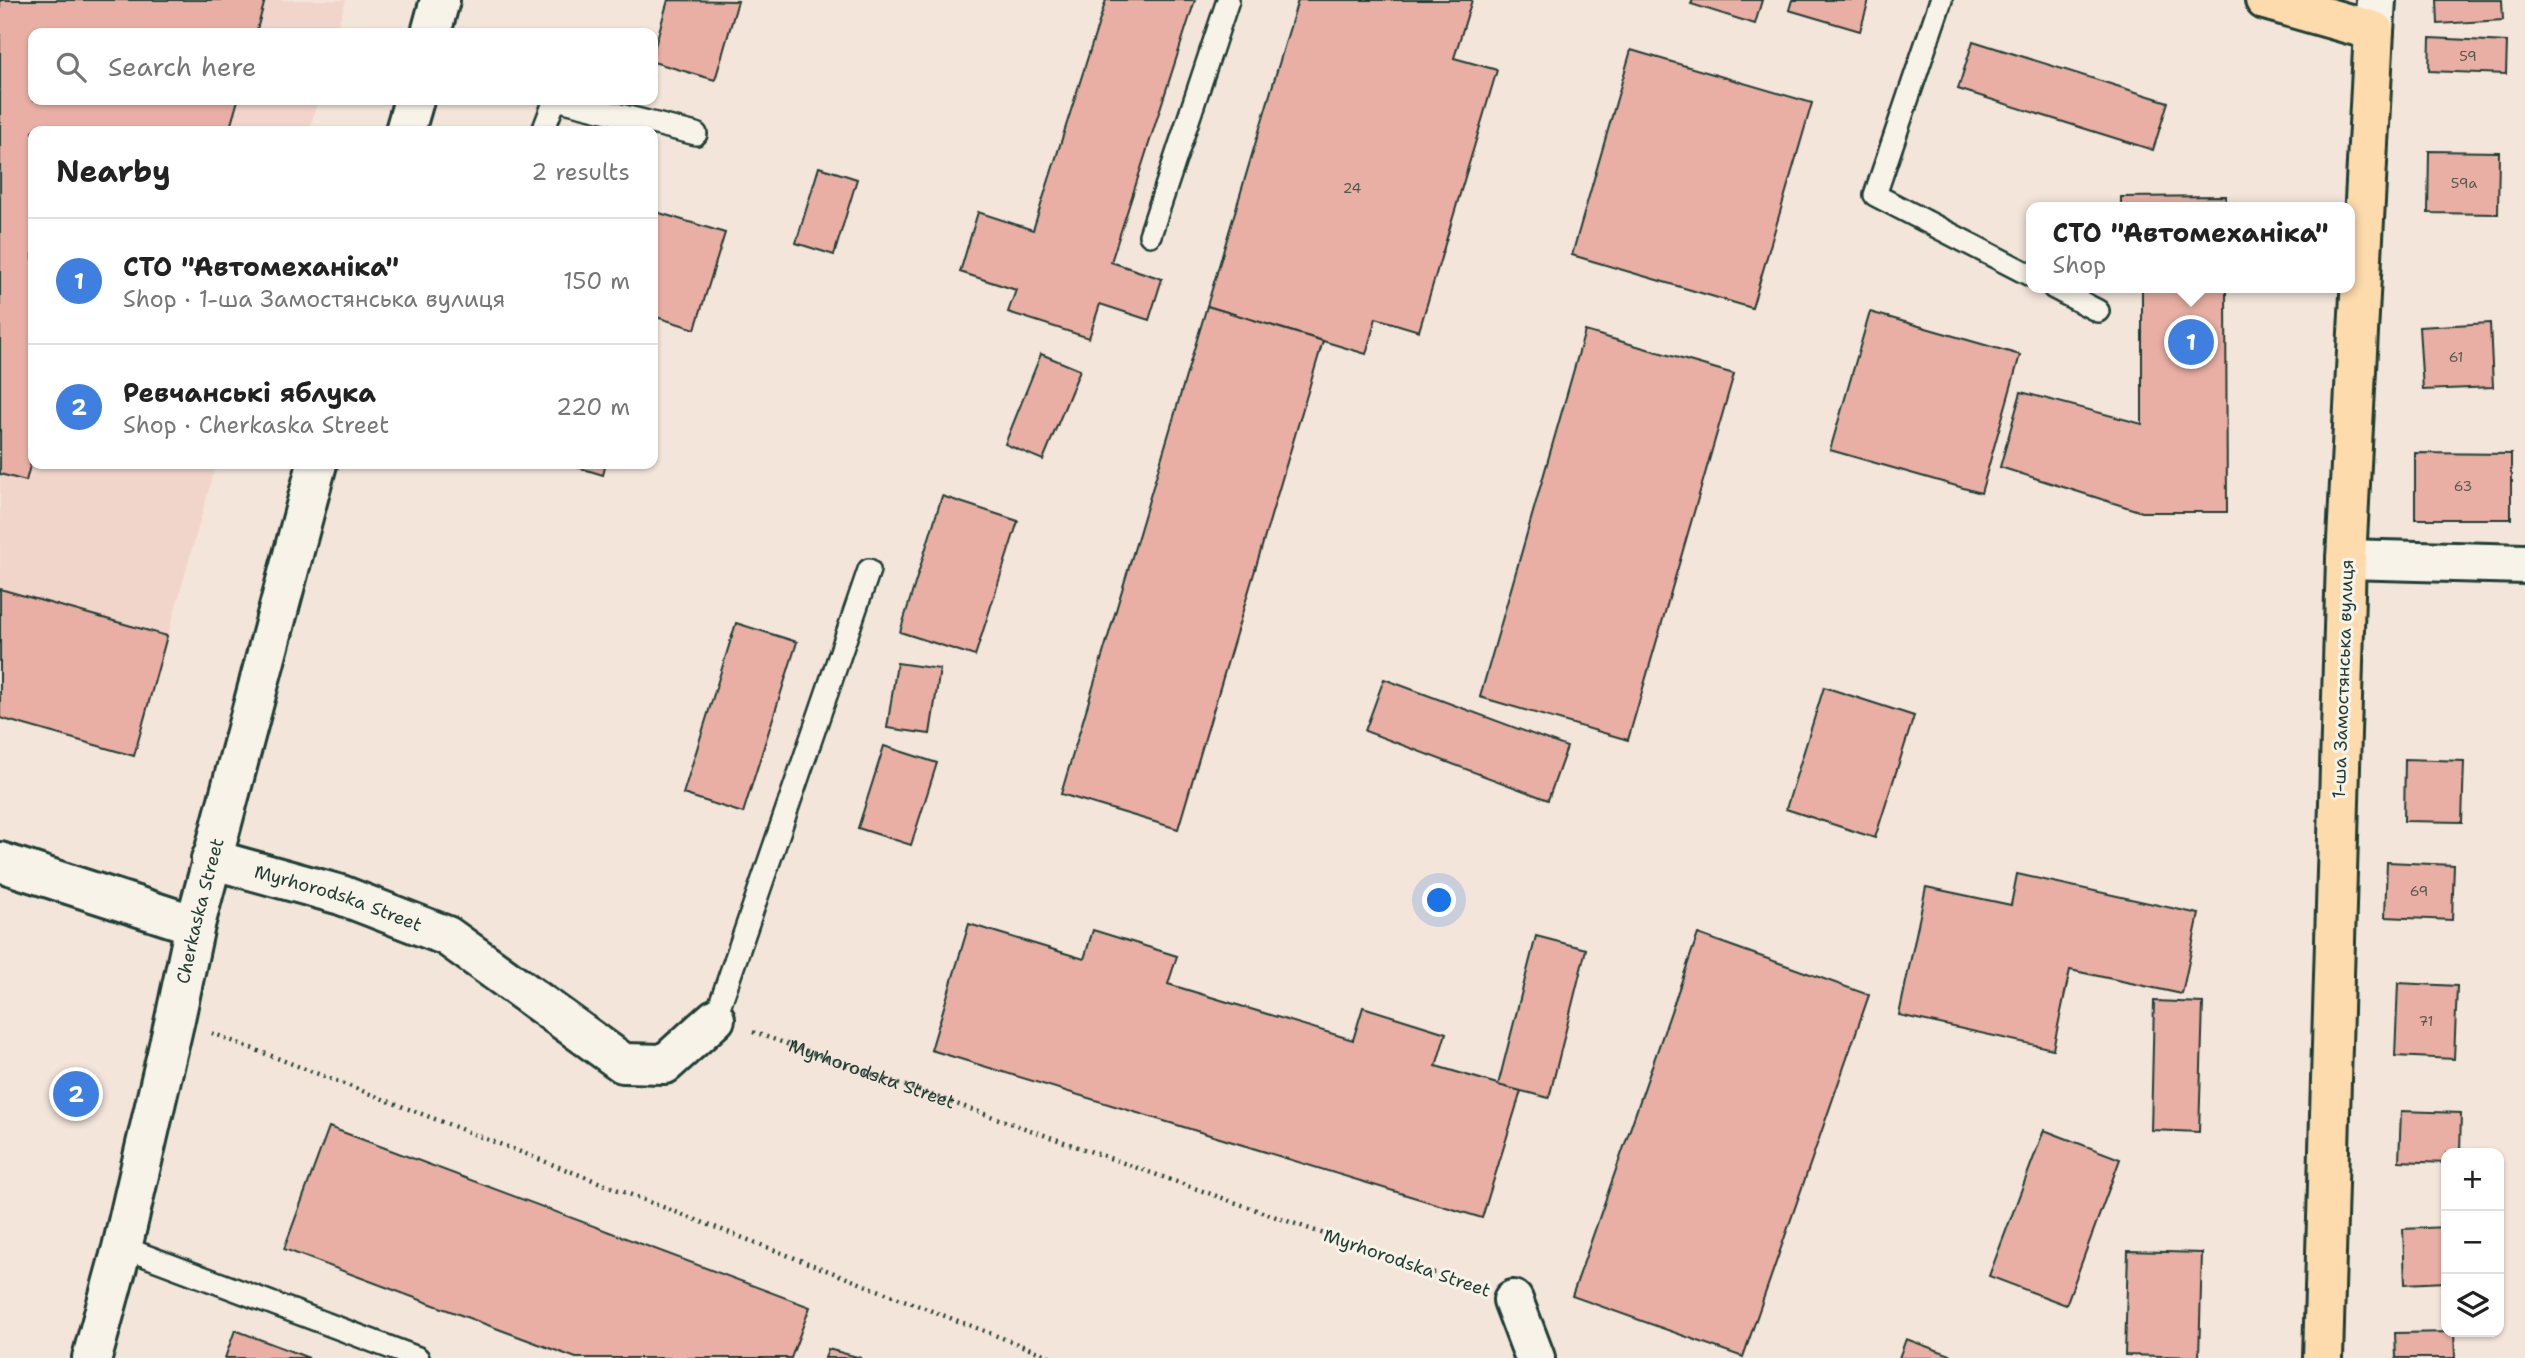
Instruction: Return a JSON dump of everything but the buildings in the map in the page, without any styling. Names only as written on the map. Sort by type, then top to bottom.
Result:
[{"type":"main road","points":[[2265,0],[2375,15]]},
{"type":"main road","name":"1-ша Замостянська вулиця","points":[[2323,1358],[2346,559],[2375,15]]},
{"type":"street","points":[[432,28],[440,0]]},
{"type":"street","points":[[406,126],[413,105]]},
{"type":"street","name":"Cherkaska Street","points":[[92,1358],[122,1247],[176,1019],[194,925],[316,469]]},
{"type":"street","points":[[2346,559],[2525,564]]},
{"type":"street","name":"Myrhorodska Street","points":[[211,859],[341,895],[447,936],[622,1063],[665,1064],[715,1019]]},
{"type":"street","points":[[0,862],[194,925]]},
{"type":"street","name":"Myrhorodska Street","points":[[1513,1300],[1535,1358]]},
{"type":"lane","points":[[1150,235],[1227,0]]},
{"type":"lane","points":[[1941,0],[1875,195],[2026,273]]},
{"type":"lane","points":[[545,126],[555,105]]},
{"type":"lane","points":[[577,105],[696,134]]},
{"type":"lane","points":[[2064,293],[2098,311]]},
{"type":"lane","points":[[715,1019],[869,570]]},
{"type":"lane","points":[[122,1247],[418,1358]]},
{"type":"path","points":[[176,1019],[1054,1358]]},
{"type":"path","name":"Myrhorodska Street","points":[[715,1019],[1513,1300]]},
{"type":"shaded area","points":[[0,0],[346,0],[338,28],[28,28],[28,105],[317,105],[310,126],[28,126],[28,469],[215,469],[134,756],[0,718]]},
{"type":"place","name":"СТО \"Автомеханіка\"","points":[[2191,342]]},
{"type":"place","name":"Ревчанські яблука","points":[[76,1094]]}]
